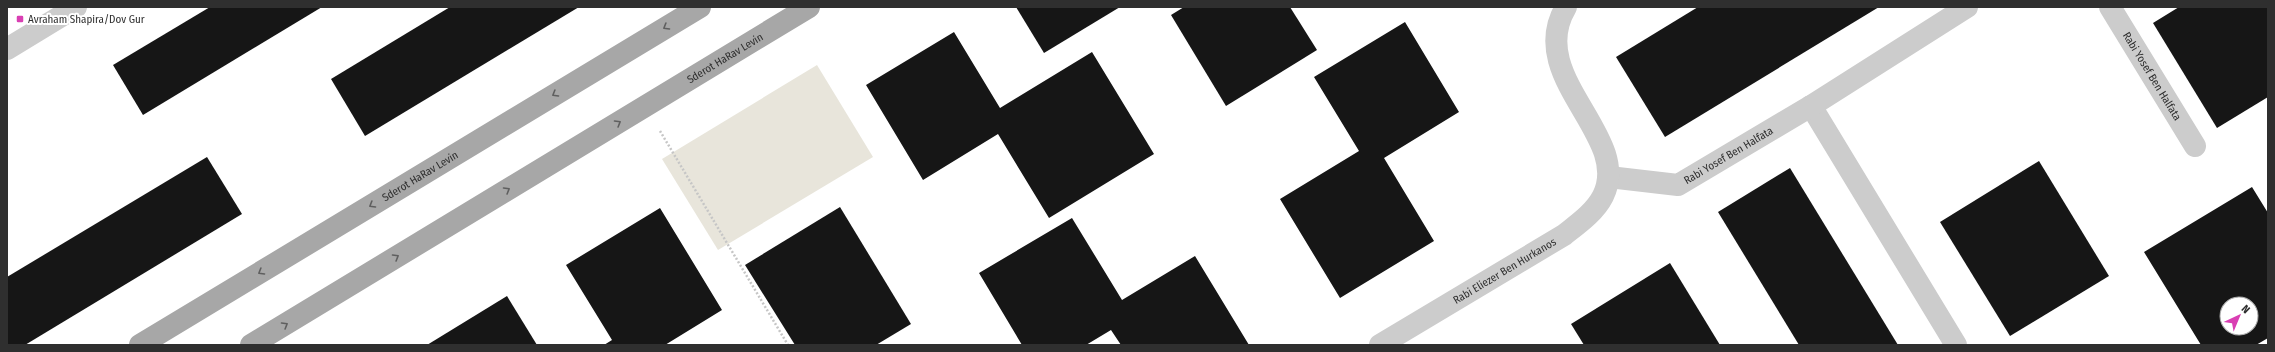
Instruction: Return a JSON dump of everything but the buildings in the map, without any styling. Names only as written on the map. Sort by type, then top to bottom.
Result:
[{"type":"main road","name":"Sderot HaRav Levin","points":[[140,345],[700,7]]},
{"type":"main road","name":"Sderot HaRav Levin","points":[[251,345],[809,7]]},
{"type":"street","points":[[7,48],[76,7]]},
{"type":"street","points":[[1566,7],[1559,20],[1557,49],[1565,80],[1606,153],[1609,177]]},
{"type":"street","name":"Rabi Yosef Ben Halfata","points":[[1609,177],[1678,185],[1811,106],[1967,7]]},
{"type":"street","name":"Rabi Yosef Ben Halfata","points":[[2110,7],[2195,146]]},
{"type":"street","points":[[1811,106],[1956,345]]},
{"type":"street","name":"Rabi Eliezer Ben Hurkanos","points":[[1380,345],[1564,235],[1589,214],[1603,197],[1609,177]]},
{"type":"path","points":[[645,106],[788,345]]},
{"type":"shaded area","points":[[817,65],[873,157],[718,250],[662,159]]},
{"type":"place","name":"Avraham Shapira/Dov Gur","points":[[20,19]]}]
